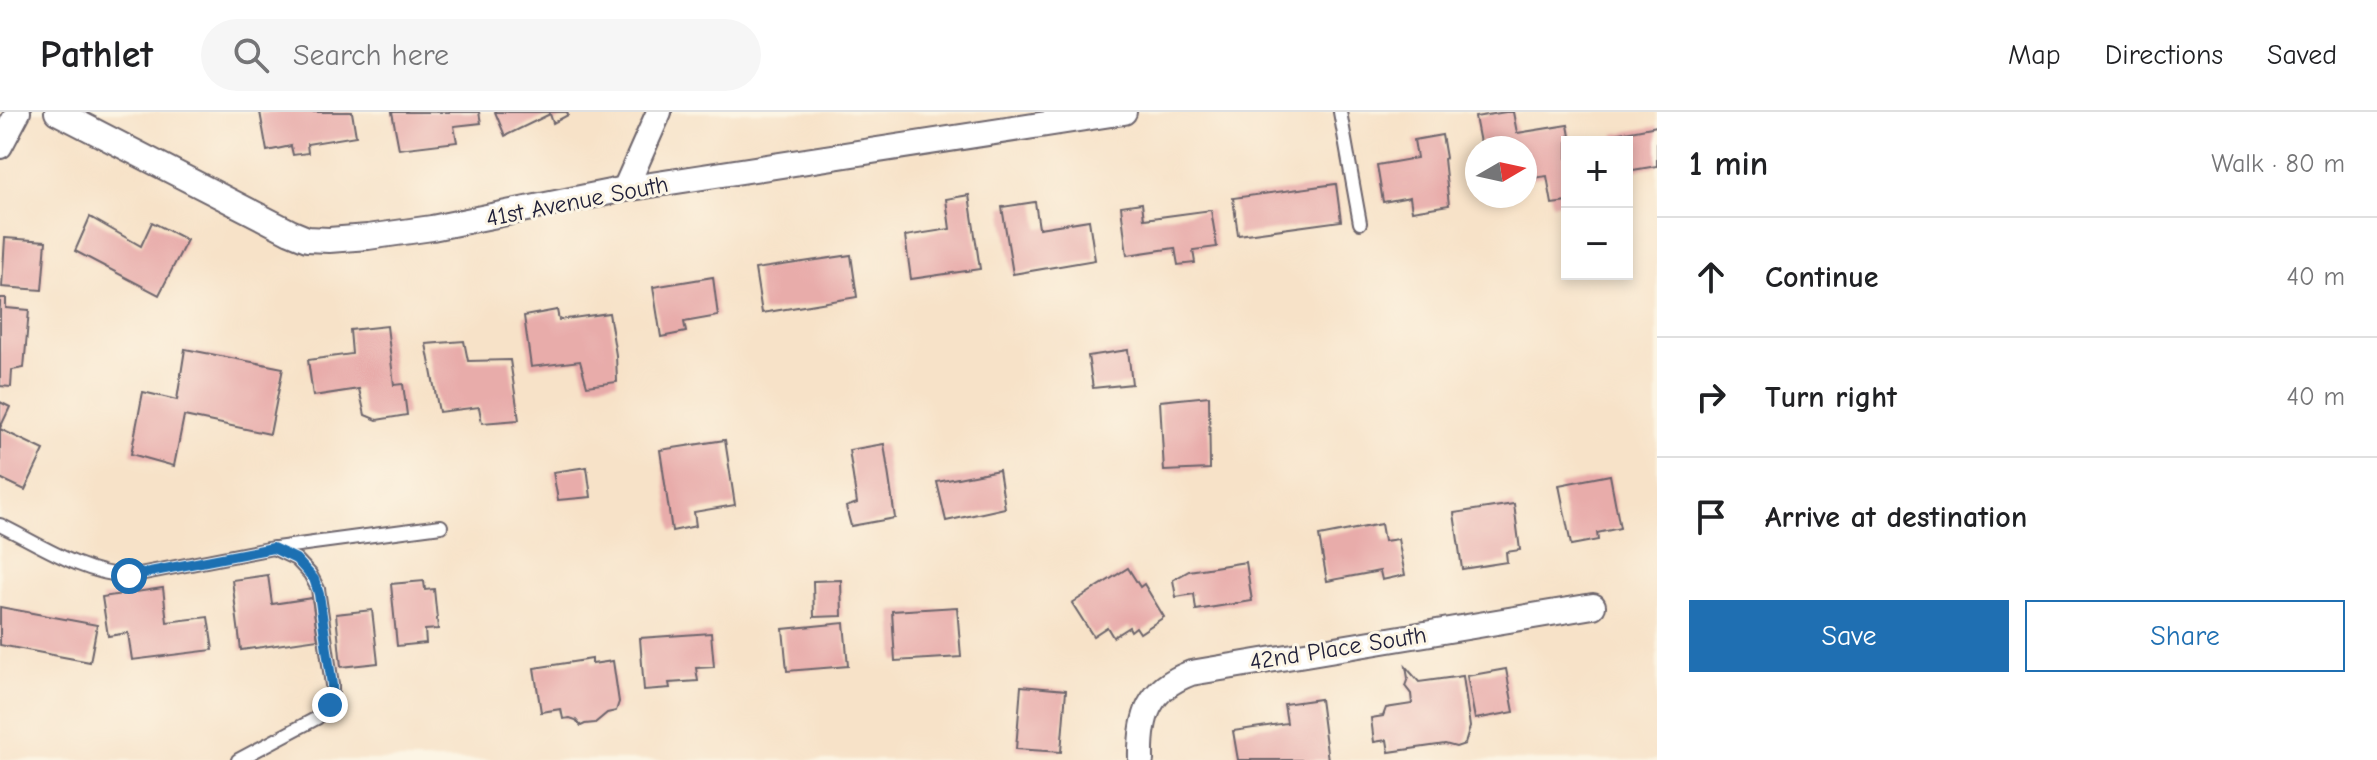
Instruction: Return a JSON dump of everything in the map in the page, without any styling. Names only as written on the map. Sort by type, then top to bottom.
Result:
[{"type":"street","points":[[0,146],[18,112]]},
{"type":"street","name":"41st Avenue South","points":[[57,112],[212,194],[307,239],[368,237],[432,228],[625,189],[1124,112]]},
{"type":"street","points":[[625,189],[659,112]]},
{"type":"street","name":"42nd Place South","points":[[1141,760],[1145,716],[1150,703],[1159,690],[1191,673],[1593,606]]},
{"type":"lane","points":[[1340,112],[1360,223]]},
{"type":"lane","points":[[0,525],[83,566],[107,575],[129,576],[273,548],[441,526]]},
{"type":"lane","points":[[238,760],[317,718],[332,701],[318,589],[302,564],[273,548]]},
{"type":"building","points":[[260,112],[352,112],[356,136],[307,144],[308,153],[293,155],[291,146],[267,151]]},
{"type":"building","points":[[392,112],[479,112],[481,123],[454,126],[457,142],[399,149]]},
{"type":"building","points":[[495,112],[567,112],[568,115],[553,123],[550,114],[505,136]]},
{"type":"building","points":[[1513,112],[1517,133],[1568,125],[1570,136],[1561,136],[1561,203],[1552,204],[1547,176],[1537,177],[1537,136],[1479,136],[1475,117]]},
{"type":"building","points":[[1657,126],[1657,166],[1633,170],[1633,136],[1614,134]]},
{"type":"building","points":[[1442,135],[1449,205],[1412,211],[1410,197],[1383,202],[1377,165],[1417,158],[1414,140]]},
{"type":"building","points":[[1336,184],[1341,221],[1238,235],[1233,198]]},
{"type":"building","points":[[969,195],[980,269],[911,279],[905,236],[950,229],[946,199]]},
{"type":"building","points":[[1035,202],[1039,228],[1089,220],[1095,260],[1013,274],[1002,207]]},
{"type":"building","points":[[1142,203],[1144,219],[1211,210],[1217,247],[1193,250],[1195,263],[1178,265],[1175,248],[1127,255],[1121,206]]},
{"type":"building","points":[[90,217],[141,246],[152,222],[187,240],[159,295],[75,251]]},
{"type":"building","points":[[5,238],[46,241],[42,290],[2,287]]},
{"type":"building","points":[[851,255],[857,297],[762,313],[755,269]]},
{"type":"building","points":[[713,277],[718,316],[684,322],[686,332],[661,337],[653,287]]},
{"type":"building","points":[[0,298],[6,298],[6,308],[29,310],[24,368],[12,370],[11,387],[0,386]]},
{"type":"building","points":[[557,310],[559,320],[609,313],[617,382],[587,386],[580,361],[531,367],[524,316]]},
{"type":"building","points":[[387,326],[394,385],[403,384],[407,415],[377,420],[365,415],[359,389],[313,396],[308,360],[352,354],[350,330]]},
{"type":"building","points":[[464,341],[468,361],[510,360],[519,420],[482,423],[479,407],[439,412],[426,344]]},
{"type":"building","points":[[185,349],[283,368],[270,434],[184,416],[174,466],[131,454],[143,392],[177,400]]},
{"type":"building","points":[[1128,350],[1132,384],[1093,388],[1088,356]]},
{"type":"building","points":[[1209,396],[1210,469],[1164,471],[1160,401]]},
{"type":"building","points":[[0,402],[10,407],[0,428]]},
{"type":"building","points":[[0,429],[44,450],[25,490],[0,478]]},
{"type":"building","points":[[725,440],[735,505],[694,512],[696,526],[672,531],[660,450]]},
{"type":"building","points":[[884,444],[895,518],[851,526],[846,507],[857,503],[849,450]]},
{"type":"building","points":[[587,467],[591,497],[558,500],[553,472]]},
{"type":"building","points":[[999,470],[1005,508],[946,521],[937,482]]},
{"type":"building","points":[[1610,475],[1620,528],[1597,533],[1598,540],[1571,545],[1559,485]]},
{"type":"building","points":[[1514,504],[1520,550],[1506,552],[1507,562],[1462,569],[1454,513]]},
{"type":"building","points":[[1381,524],[1384,541],[1398,539],[1405,575],[1382,580],[1380,571],[1327,581],[1319,536]]},
{"type":"building","points":[[1246,562],[1252,601],[1196,610],[1194,594],[1176,597],[1173,580],[1189,571]]},
{"type":"building","points":[[1128,568],[1140,587],[1144,584],[1164,617],[1140,633],[1136,627],[1131,631],[1129,627],[1113,637],[1107,627],[1093,636],[1072,603]]},
{"type":"building","points":[[268,575],[272,604],[312,598],[318,639],[241,650],[232,580]]},
{"type":"building","points":[[841,580],[842,616],[814,617],[813,581]]},
{"type":"building","points":[[424,581],[425,590],[434,589],[438,629],[425,630],[426,643],[397,646],[391,584]]},
{"type":"building","points":[[163,588],[167,622],[208,617],[213,650],[132,660],[128,633],[108,636],[102,597]]},
{"type":"building","points":[[0,607],[97,625],[90,662],[0,645]]},
{"type":"building","points":[[957,607],[961,657],[895,661],[892,611]]},
{"type":"building","points":[[372,610],[378,663],[341,667],[336,614]]},
{"type":"building","points":[[844,623],[848,666],[787,671],[783,629]]},
{"type":"building","points":[[711,633],[714,667],[696,668],[698,681],[669,683],[670,688],[644,690],[640,638]]},
{"type":"building","points":[[592,659],[592,664],[613,661],[619,702],[616,711],[607,713],[595,723],[581,726],[576,720],[563,719],[561,709],[541,712],[534,668]]},
{"type":"building","points":[[1406,667],[1419,682],[1463,676],[1470,727],[1465,744],[1389,752],[1387,740],[1374,742],[1371,718],[1383,716],[1386,708],[1412,704],[1411,694],[1405,686],[1408,678]]},
{"type":"building","points":[[1506,669],[1514,712],[1475,719],[1467,676]]},
{"type":"building","points":[[1021,686],[1066,690],[1061,752],[1016,749]]},
{"type":"building","points":[[1320,699],[1328,760],[1238,760],[1233,731],[1287,723],[1284,704]]},
{"type":"route","points":[[129,576],[273,548],[296,559],[314,579],[318,589],[332,685],[330,705]]}]
